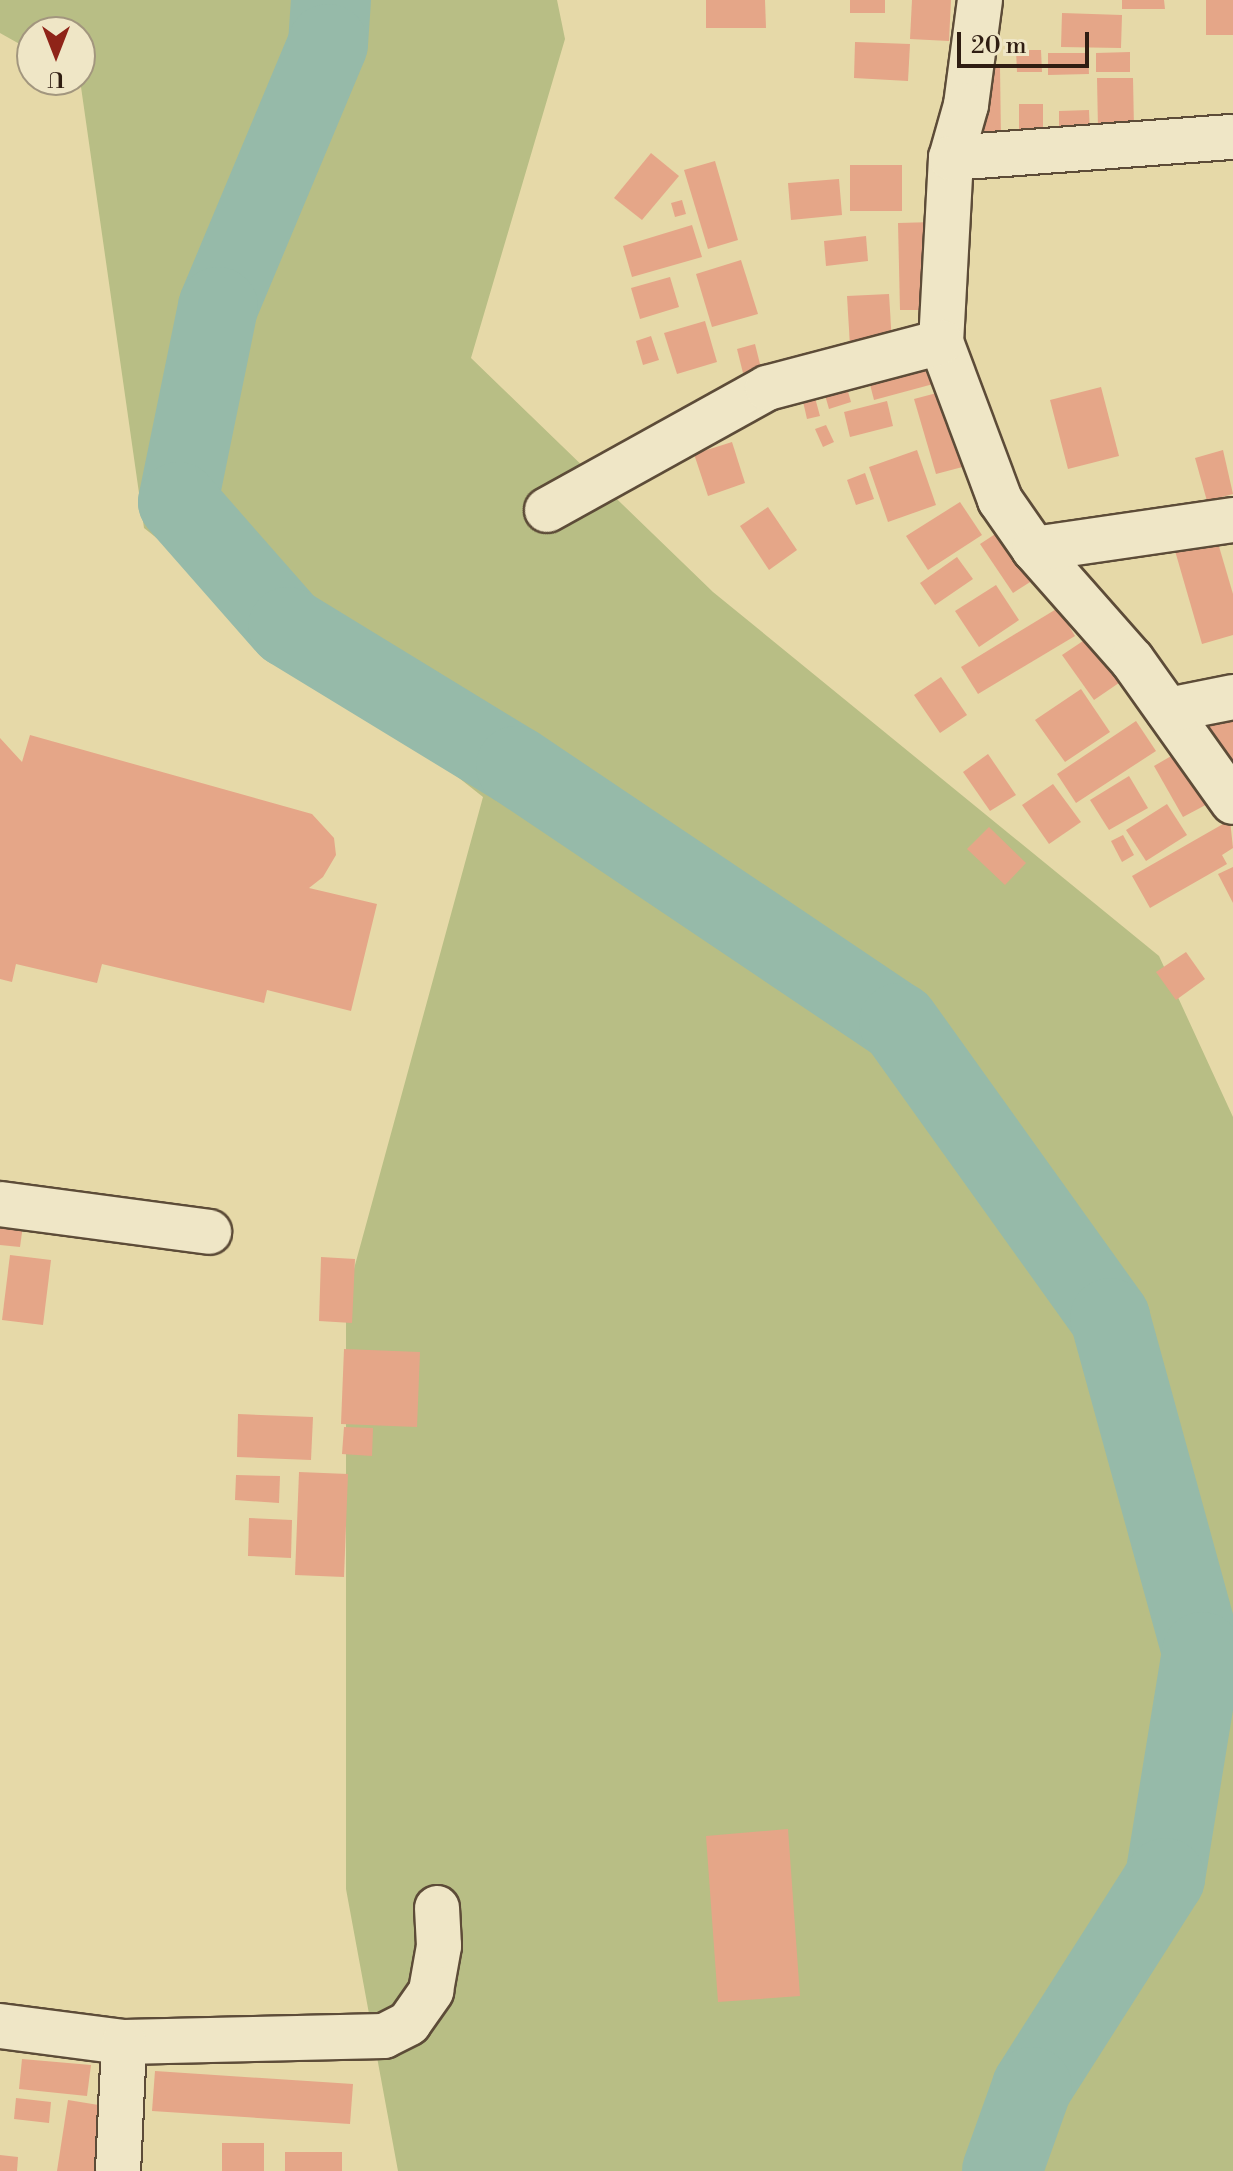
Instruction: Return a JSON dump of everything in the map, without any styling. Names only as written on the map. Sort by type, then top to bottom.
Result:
[{"type":"street","points":[[980,0],[966,105],[951,158],[941,342],[1000,500],[1034,549],[1168,710],[1233,802]]},
{"type":"street","points":[[951,158],[1233,137]]},
{"type":"street","points":[[547,510],[767,388],[941,342]]},
{"type":"street","points":[[1034,549],[1233,520]]},
{"type":"street","points":[[1168,710],[1233,697]]},
{"type":"street","points":[[0,1204],[209,1232]]},
{"type":"street","points":[[0,2026],[124,2042],[384,2036],[409,2023],[431,1991],[439,1946],[437,1908]]},
{"type":"street","points":[[118,2171],[124,2042]]},
{"type":"green space","points":[[0,0],[557,0],[565,39],[471,358],[713,592],[1159,956],[1233,1117],[1233,2171],[398,2171],[346,1889],[346,1298],[483,797],[144,528],[82,96],[96,96],[96,16],[16,16],[16,42],[0,33]]},
{"type":"building","points":[[706,0],[765,0],[766,28],[706,28]]},
{"type":"building","points":[[850,0],[885,0],[885,13],[850,13]]},
{"type":"building","points":[[912,0],[951,0],[949,41],[910,39]]},
{"type":"building","points":[[1122,0],[1164,0],[1165,9],[1122,9]]},
{"type":"building","points":[[1206,0],[1233,0],[1233,35],[1206,35]]},
{"type":"building","points":[[1062,13],[1122,15],[1121,48],[1061,47]]},
{"type":"building","points":[[855,42],[910,44],[908,81],[854,78]]},
{"type":"building","points":[[1016,50],[1041,50],[1042,72],[1017,72]]},
{"type":"building","points":[[1130,52],[1130,72],[1096,72],[1096,53]]},
{"type":"building","points":[[1048,53],[1088,53],[1089,74],[1048,75]]},
{"type":"building","points":[[976,67],[1000,67],[1001,139],[977,140]]},
{"type":"building","points":[[1097,78],[1133,78],[1134,129],[1098,129]]},
{"type":"building","points":[[1019,104],[1043,104],[1043,139],[1019,139]]},
{"type":"building","points":[[1089,110],[1090,136],[1059,137],[1059,111]]},
{"type":"building","points":[[651,153],[679,176],[642,220],[614,198]]},
{"type":"building","points":[[715,161],[738,240],[708,249],[684,170]]},
{"type":"building","points":[[850,165],[902,165],[902,211],[850,211]]},
{"type":"building","points":[[839,179],[842,215],[791,220],[788,183]]},
{"type":"building","points":[[682,200],[686,214],[675,217],[671,203]]},
{"type":"building","points":[[934,222],[936,310],[900,310],[898,223]]},
{"type":"building","points":[[692,225],[702,257],[632,277],[623,246]]},
{"type":"building","points":[[866,236],[868,261],[826,266],[824,241]]},
{"type":"building","points":[[741,260],[758,314],[712,327],[696,274]]},
{"type":"building","points":[[670,277],[679,307],[640,319],[631,288]]},
{"type":"building","points":[[889,294],[892,343],[850,346],[847,296]]},
{"type":"building","points":[[705,321],[717,362],[677,374],[664,333]]},
{"type":"building","points":[[651,336],[659,360],[643,365],[636,341]]},
{"type":"building","points":[[755,344],[761,368],[743,373],[737,349]]},
{"type":"building","points":[[929,353],[937,383],[874,400],[866,369]]},
{"type":"building","points":[[845,381],[851,402],[829,409],[823,388]]},
{"type":"building","points":[[1101,387],[1119,456],[1068,469],[1050,400]]},
{"type":"building","points":[[948,390],[970,465],[936,474],[914,399]]},
{"type":"building","points":[[814,394],[820,416],[807,419],[802,397]]},
{"type":"building","points":[[887,401],[893,426],[850,437],[844,412]]},
{"type":"building","points":[[826,425],[834,442],[823,447],[815,429]]},
{"type":"building","points":[[732,442],[745,483],[708,496],[694,454]]},
{"type":"building","points":[[917,450],[936,505],[888,522],[869,467]]},
{"type":"building","points":[[1223,450],[1233,494],[1207,501],[1195,458]]},
{"type":"building","points":[[865,473],[874,499],[856,505],[847,480]]},
{"type":"building","points":[[960,502],[982,535],[928,570],[906,536]]},
{"type":"building","points":[[768,507],[797,550],[769,570],[740,526]]},
{"type":"building","points":[[1213,526],[1233,594],[1233,635],[1202,644],[1171,537]]},
{"type":"building","points":[[1006,527],[1038,577],[1013,593],[980,544]]},
{"type":"building","points":[[957,557],[973,579],[935,605],[920,583]]},
{"type":"building","points":[[996,585],[1019,620],[979,647],[955,611]]},
{"type":"building","points":[[1058,608],[1075,636],[978,694],[961,667]]},
{"type":"building","points":[[1101,629],[1132,674],[1094,700],[1062,655]]},
{"type":"building","points":[[941,677],[967,715],[940,733],[914,695]]},
{"type":"building","points":[[1081,689],[1110,732],[1065,762],[1035,720]]},
{"type":"building","points":[[1233,709],[1233,762],[1226,765],[1206,722]]},
{"type":"building","points":[[1136,721],[1156,751],[1076,803],[1057,774]]},
{"type":"building","points":[[30,735],[312,814],[334,838],[336,855],[323,877],[309,888],[377,904],[351,1011],[267,990],[264,1003],[102,964],[97,983],[16,964],[12,982],[0,979],[0,738],[22,762]]},
{"type":"building","points":[[1185,748],[1215,800],[1183,817],[1154,766]]},
{"type":"building","points":[[988,754],[1016,795],[990,811],[963,772]]},
{"type":"building","points":[[1129,776],[1148,808],[1109,830],[1090,800]]},
{"type":"building","points":[[1053,784],[1081,822],[1049,844],[1022,805]]},
{"type":"building","points":[[1167,804],[1187,835],[1146,861],[1126,830]]},
{"type":"building","points":[[1230,820],[1233,848],[1222,855],[1227,864],[1150,908],[1132,876]]},
{"type":"building","points":[[989,827],[1026,863],[1005,885],[967,849]]},
{"type":"building","points":[[1123,835],[1134,855],[1122,862],[1111,841]]},
{"type":"building","points":[[1233,867],[1233,903],[1218,874]]},
{"type":"building","points":[[1186,952],[1205,979],[1176,1000],[1156,972]]},
{"type":"building","points":[[0,1215],[24,1218],[20,1247],[0,1245]]},
{"type":"building","points":[[10,1255],[51,1260],[43,1325],[2,1320]]},
{"type":"building","points":[[321,1257],[355,1259],[352,1323],[319,1321]]},
{"type":"building","points":[[344,1349],[420,1352],[417,1427],[341,1424]]},
{"type":"building","points":[[238,1414],[313,1417],[311,1460],[237,1457]]},
{"type":"building","points":[[344,1427],[373,1428],[372,1456],[342,1454]]},
{"type":"building","points":[[299,1472],[348,1474],[344,1577],[295,1575]]},
{"type":"building","points":[[236,1475],[280,1476],[279,1503],[235,1500]]},
{"type":"building","points":[[249,1518],[292,1520],[291,1558],[248,1556]]},
{"type":"building","points":[[788,1829],[800,1996],[718,2002],[706,1836]]},
{"type":"building","points":[[22,2059],[91,2065],[87,2096],[19,2089]]},
{"type":"building","points":[[155,2071],[353,2084],[350,2124],[152,2111]]},
{"type":"building","points":[[16,2098],[51,2102],[49,2123],[14,2119]]},
{"type":"building","points":[[68,2100],[117,2108],[107,2171],[57,2171]]},
{"type":"building","points":[[222,2143],[264,2143],[264,2171],[222,2171]]},
{"type":"building","points":[[285,2152],[342,2152],[342,2171],[285,2171]]},
{"type":"building","points":[[0,2155],[18,2157],[17,2171],[0,2171]]},
{"type":"waterway","points":[[331,0],[328,44],[218,307],[178,502],[288,627],[516,766],[899,1023],[1110,1318],[1202,1652],[1165,1878],[1032,2087],[1002,2171]]}]
